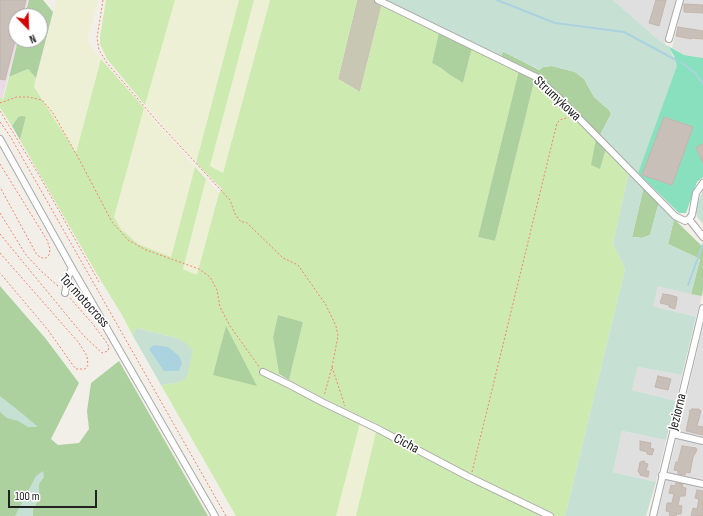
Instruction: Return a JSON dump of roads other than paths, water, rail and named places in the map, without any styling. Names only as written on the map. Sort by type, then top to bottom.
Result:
[{"type":"street","name":"Strumykowa","points":[[378,0],[536,77],[563,102],[675,216],[685,221],[689,219]]},
{"type":"street","points":[[669,40],[680,0]]},
{"type":"street","points":[[0,139],[72,268],[215,516]]},
{"type":"street","points":[[703,183],[696,193],[692,215],[689,219],[703,237]]},
{"type":"street","points":[[65,293],[68,277],[72,268]]},
{"type":"street","name":"Jeziorna","points":[[653,515],[703,308]]},
{"type":"street","name":"Cicha","points":[[263,372],[376,428],[467,476],[550,516]]},
{"type":"street","points":[[672,434],[703,441]]},
{"type":"street","points":[[662,475],[703,484]]},
{"type":"street","points":[[653,515],[661,516]]},
{"type":"water","points":[[154,345],[168,347],[179,356],[182,363],[179,371],[164,371],[149,349]]},
{"type":"waterway","points":[[497,0],[555,23],[624,32],[676,60]]},
{"type":"waterway","points":[[681,62],[694,72],[703,83]]},
{"type":"waterway","points":[[688,285],[703,244]]}]
